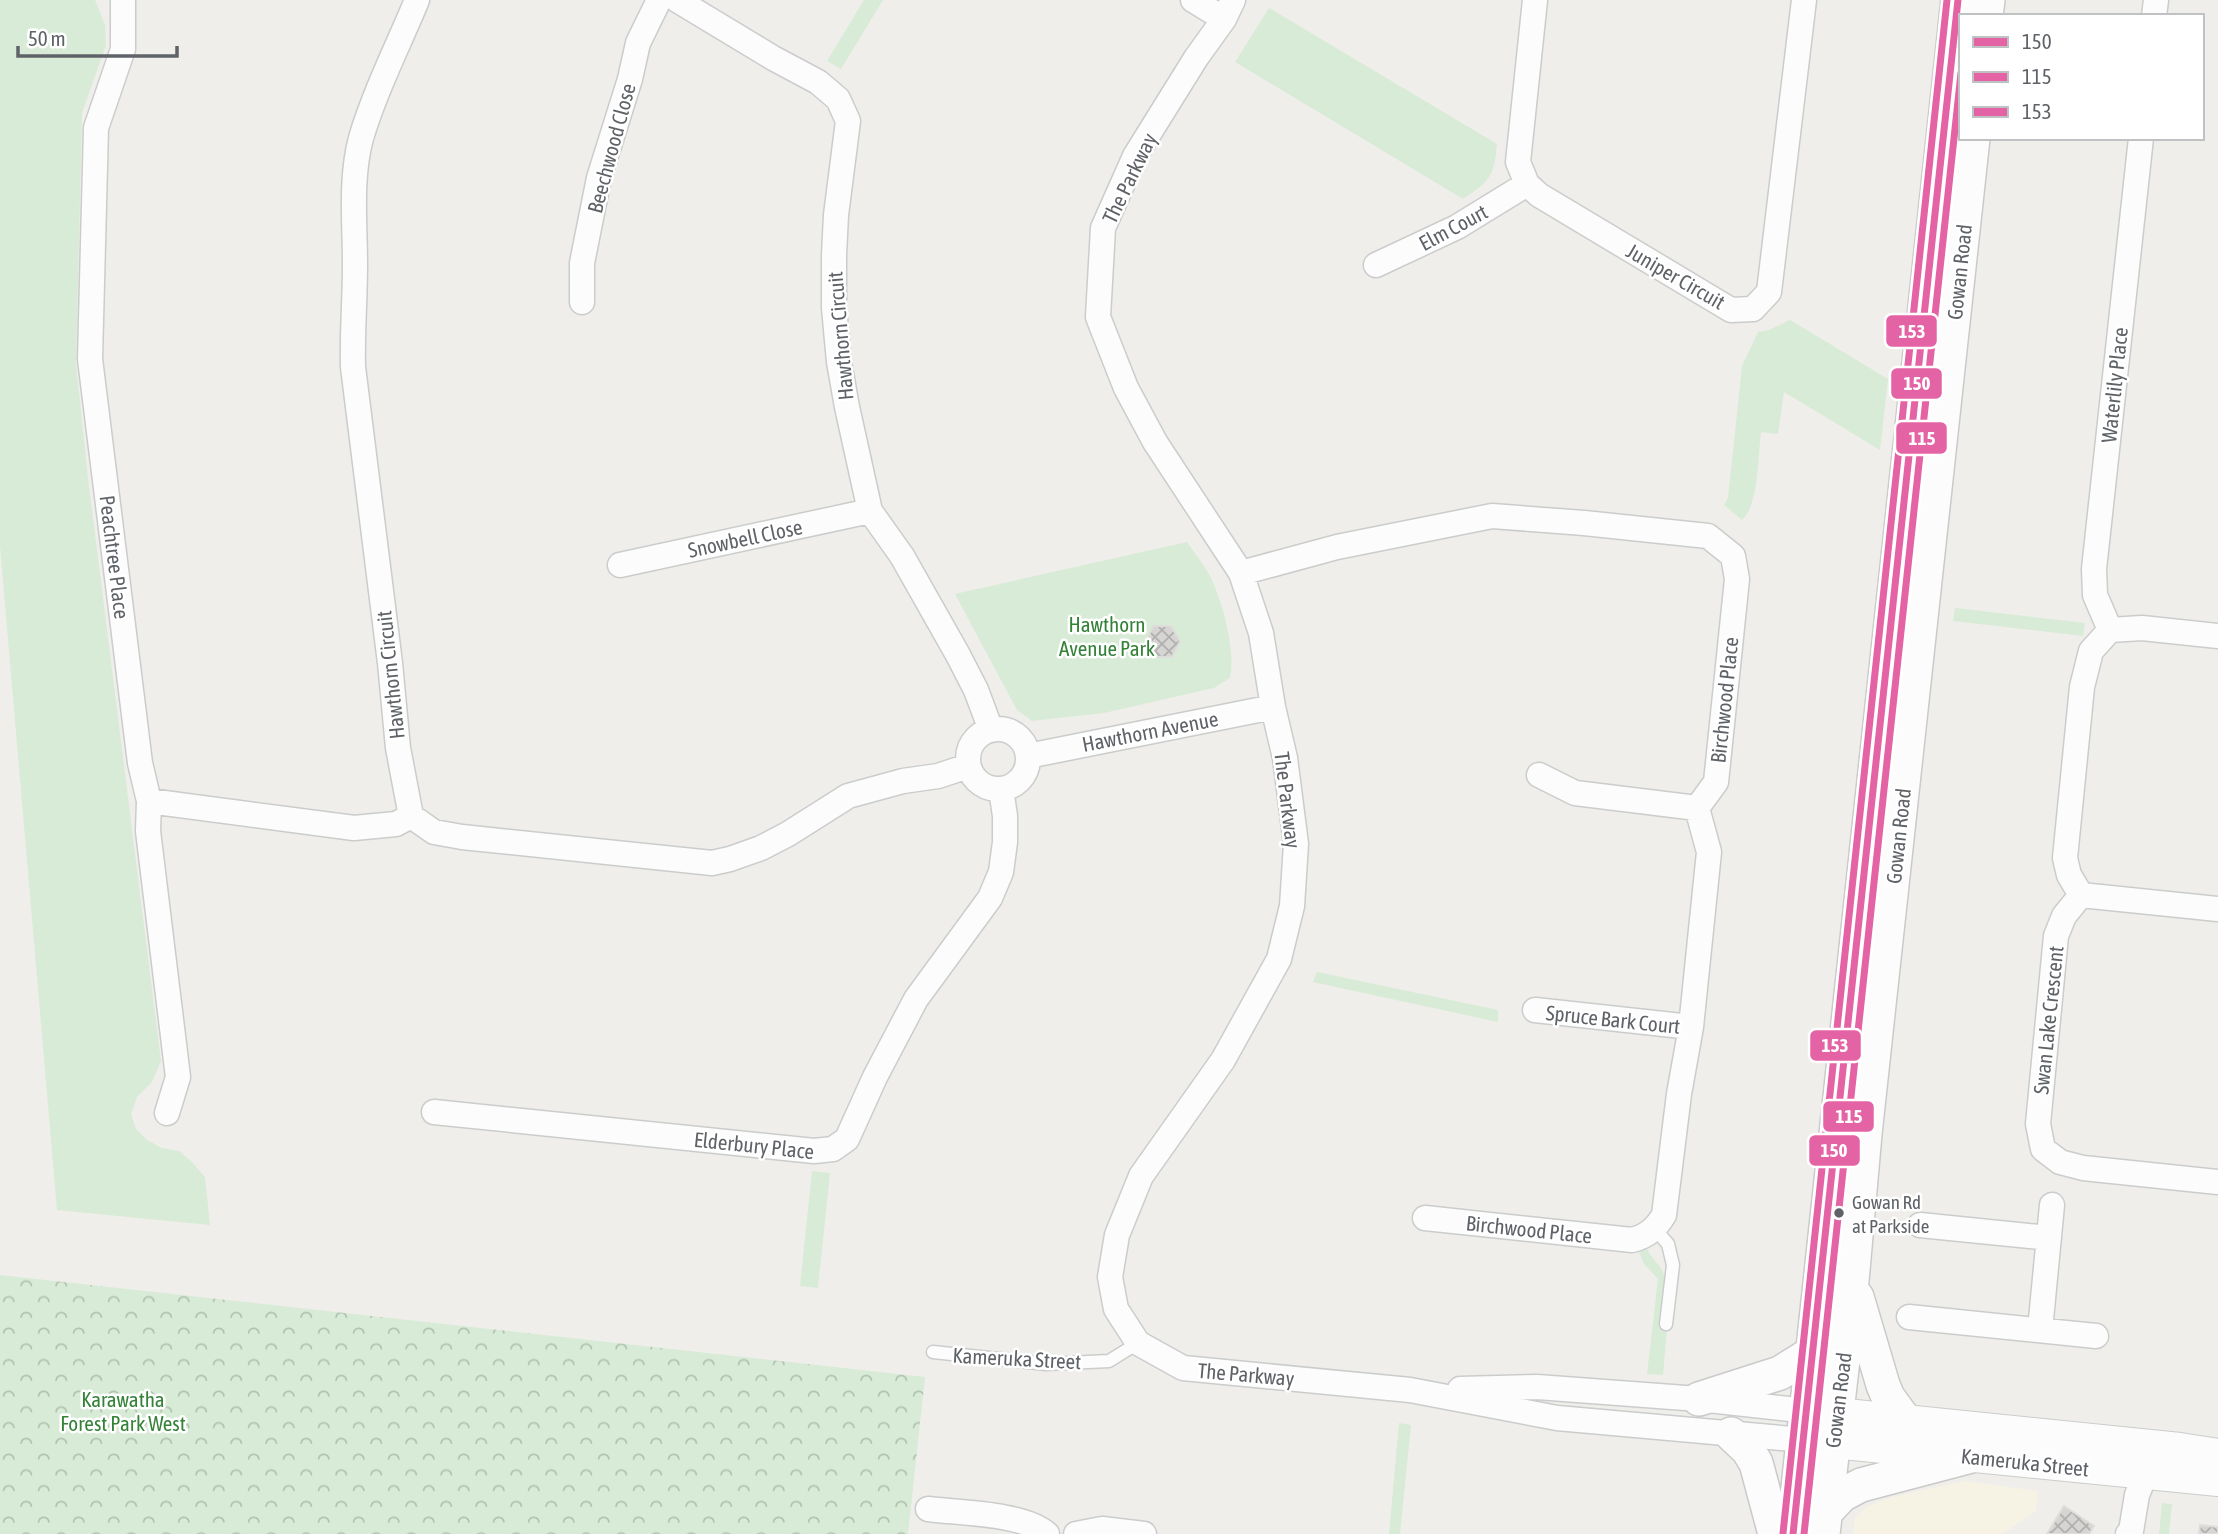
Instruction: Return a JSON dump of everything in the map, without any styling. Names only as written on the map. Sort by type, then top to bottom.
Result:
[{"type":"main road","name":"Gowan Road","points":[[1824,1523],[1820,1426],[1812,1353],[1958,0]]},
{"type":"main road","name":"Gowan Road","points":[[1793,1534],[1852,1281],[1973,140]]},
{"type":"main road","points":[[1852,1281],[1883,1385],[1903,1419]]},
{"type":"main road","points":[[1699,1399],[1780,1373],[1812,1353]]},
{"type":"main road","points":[[1731,1434],[1748,1450],[1756,1463],[1775,1534]]},
{"type":"main road","points":[[1824,1523],[1842,1495],[1861,1485],[1971,1457]]},
{"type":"street","name":"Peachtree Place","points":[[123,0],[122,48],[96,128],[90,359],[140,763],[149,801],[148,831],[178,1077],[167,1113]]},
{"type":"street","name":"Hawthorn Circuit","points":[[411,816],[398,748],[354,367],[352,328],[355,286],[354,187],[360,141],[417,0]]},
{"type":"street","name":"Beechwood Close","points":[[582,302],[582,263],[599,178],[630,79],[638,43],[659,0]]},
{"type":"street","name":"Hawthorn Circuit","points":[[677,0],[818,82],[838,99],[848,121],[836,215],[834,308],[839,362],[870,511],[902,556],[958,655],[976,690],[991,730]]},
{"type":"street","points":[[1193,0],[1228,9]]},
{"type":"street","points":[[1527,184],[1518,162],[1535,0]]},
{"type":"street","name":"Juniper Circuit","points":[[1527,184],[1539,195],[1731,310],[1753,309],[1769,292],[1804,0]]},
{"type":"street","name":"The Parkway","points":[[1228,9],[1135,156],[1103,228],[1098,317],[1126,388],[1155,442],[1241,573],[1261,633],[1272,707],[1284,758],[1296,844],[1292,906],[1279,959],[1223,1060],[1141,1176],[1117,1235],[1110,1277],[1116,1309],[1138,1343],[1183,1368],[1410,1390],[1558,1418],[1731,1434],[1820,1426]]},
{"type":"street","name":"Waterlily Place","points":[[2110,630],[2095,595],[2094,569],[2141,140]]},
{"type":"street","name":"Elm Court","points":[[1377,265],[1457,227],[1527,184]]},
{"type":"street","name":"Snowbell Close","points":[[620,565],[870,511]]},
{"type":"street","name":"Birchwood Place","points":[[1241,573],[1337,547],[1492,516],[1708,536],[1733,555],[1737,579],[1716,782],[1697,808]]},
{"type":"street","points":[[2218,636],[2142,628],[2110,630],[2091,651],[2082,687],[2065,858],[2069,875],[2081,895],[2218,909]]},
{"type":"street","name":"Hawthorn Avenue","points":[[1028,756],[1272,707]]},
{"type":"street","points":[[991,730],[1006,730],[1015,734],[1025,746],[1028,756],[1021,778],[1014,785],[1001,789],[980,784],[968,766],[968,752],[972,744],[978,736],[991,730]]},
{"type":"street","points":[[149,801],[354,828],[397,824],[411,816],[434,832],[462,837],[712,863],[761,848],[848,796],[903,781],[938,776],[968,766]]},
{"type":"street","points":[[1539,775],[1575,793],[1697,808],[1709,852],[1691,1027],[1679,1094],[1664,1215],[1655,1229]]},
{"type":"street","name":"Elderbury Place","points":[[434,1112],[814,1152],[834,1149],[847,1139],[875,1077],[916,999],[990,898],[1001,872],[1005,842],[1006,816],[1001,789]]},
{"type":"street","name":"Swan Lake Crescent","points":[[2081,895],[2064,916],[2056,936],[2038,1124],[2043,1149],[2060,1162],[2083,1168],[2218,1182]]},
{"type":"street","name":"Spruce Bark Court","points":[[1535,1010],[1691,1027]]},
{"type":"street","points":[[2040,1330],[2052,1205]]},
{"type":"street","name":"Birchwood Place","points":[[1425,1218],[1632,1240],[1655,1229]]},
{"type":"street","points":[[1920,1225],[2049,1238]]},
{"type":"street","points":[[1909,1317],[2096,1336]]},
{"type":"street","name":"The Parkway","points":[[1410,1390],[1537,1387],[1699,1399],[1820,1426]]},
{"type":"street","name":"Kameruka Street","points":[[1820,1426],[1903,1419],[2149,1444],[2218,1454]]},
{"type":"street","name":"Kameruka Street","points":[[1820,1426],[1971,1457],[2218,1481]]},
{"type":"street","points":[[2128,1534],[2137,1495],[2145,1475],[2149,1444]]},
{"type":"street","points":[[928,1509],[1017,1520],[1038,1527],[1047,1534]]},
{"type":"street","points":[[1076,1534],[1102,1530],[1144,1534]]},
{"type":"lane","points":[[1655,1229],[1668,1244],[1672,1265],[1666,1324]]},
{"type":"lane","name":"Kameruka Street","points":[[933,1352],[1046,1364],[1109,1361],[1138,1343]]},
{"type":"lane","points":[[2020,1462],[2025,1448],[2042,1433]]},
{"type":"shaded area","points":[[1964,1481],[2038,1491],[2036,1511],[2002,1534],[1853,1534],[1855,1518],[1868,1506],[1893,1497]]},
{"type":"green space","points":[[0,0],[95,0],[105,25],[106,45],[82,113],[76,364],[161,1061],[152,1082],[137,1097],[131,1114],[136,1129],[147,1140],[162,1148],[179,1151],[205,1177],[210,1225],[57,1210],[0,546]]},
{"type":"green space","points":[[864,0],[883,0],[841,69],[827,61]]},
{"type":"green space","points":[[1269,8],[1497,144],[1489,177],[1463,199],[1235,62]]},
{"type":"green space","points":[[1790,320],[1888,379],[1880,450],[1784,392],[1778,434],[1761,432],[1755,492],[1748,513],[1742,520],[1724,505],[1728,498],[1742,366],[1758,332]]},
{"type":"green space","name":"Hawthorn Avenue Park","points":[[1187,542],[1210,575],[1220,602],[1230,642],[1230,678],[1214,688],[1104,713],[1032,721],[1017,710],[955,594]]},
{"type":"green space","points":[[1955,608],[2085,623],[2083,636],[1953,621]]},
{"type":"green space","points":[[1317,972],[1498,1010],[1498,1022],[1313,982]]},
{"type":"green space","points":[[812,1171],[830,1173],[818,1288],[800,1286]]},
{"type":"green space","points":[[1647,1249],[1662,1269],[1664,1278],[1665,1292],[1660,1328],[1667,1329],[1663,1375],[1647,1374],[1658,1279],[1644,1264],[1639,1252]]},
{"type":"green space","name":"Karawatha Forest Park West","points":[[0,1275],[925,1377],[908,1534],[0,1534]]},
{"type":"green space","points":[[1399,1423],[1411,1425],[1400,1534],[1389,1534]]},
{"type":"green space","points":[[2162,1503],[2172,1504],[2169,1534],[2159,1534]]},
{"type":"building","points":[[1153,626],[1171,626],[1180,641],[1172,657],[1155,657],[1146,642]]},
{"type":"building","points":[[2064,1506],[2094,1526],[2089,1534],[2047,1534]]},
{"type":"building","points":[[2200,1525],[2218,1527],[2218,1534],[2199,1534]]},
{"type":"transit line","name":"153","points":[[1783,1533],[1947,0]]},
{"type":"transit line","name":"150","points":[[1793,1534],[1958,0]]},
{"type":"transit line","name":"115","points":[[1804,1534],[1959,92]]},
{"type":"place","name":"Gowan Rd at Parkside","points":[[1839,1213]]}]
